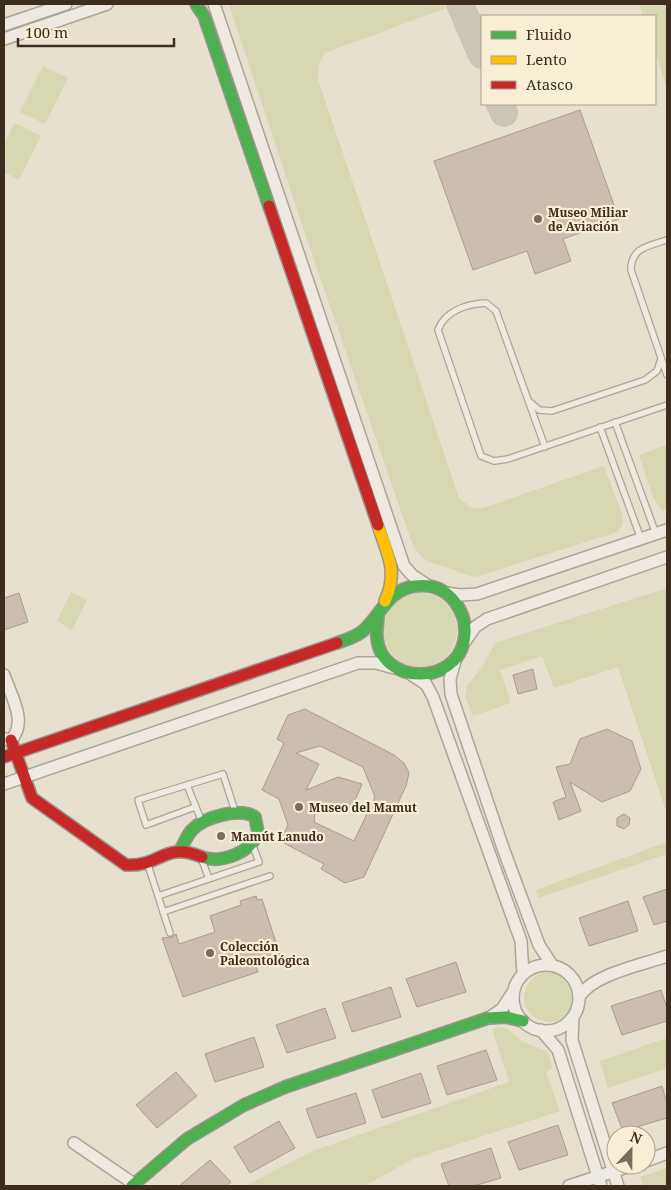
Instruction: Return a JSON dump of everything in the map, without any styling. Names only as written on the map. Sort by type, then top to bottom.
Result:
[{"type":"street","points":[[4,25],[66,4]]},
{"type":"street","points":[[4,39],[107,4]]},
{"type":"street","points":[[9,755],[356,636],[371,625],[392,586],[392,570],[204,16],[196,4]]},
{"type":"street","points":[[214,4],[404,566],[417,579],[446,593],[460,595],[477,594],[667,530]]},
{"type":"street","points":[[552,965],[538,945],[503,848],[452,694],[450,679],[456,659],[471,631],[487,619],[667,557]]},
{"type":"street","points":[[400,671],[391,665],[378,647],[375,626],[380,610],[391,596],[406,588],[424,585],[435,588]]},
{"type":"street","points":[[446,593],[462,612],[466,624],[466,636],[462,648]]},
{"type":"street","points":[[412,675],[436,673],[456,659]]},
{"type":"street","points":[[4,784],[358,663],[384,664],[412,675],[426,684],[433,697],[521,940],[523,974],[502,1008],[488,1018]]},
{"type":"street","points":[[4,675],[19,720],[19,728],[7,739],[9,755],[23,777],[32,798],[119,862],[133,866],[147,863],[180,850],[188,851],[201,858],[216,859],[248,848],[253,844],[259,833],[259,825],[247,812],[235,811],[202,822],[193,829],[180,850]]},
{"type":"street","points":[[579,997],[583,990],[596,981],[667,956]]},
{"type":"street","points":[[523,974],[541,965],[552,965],[562,969],[571,976],[577,986],[578,1008],[573,1018],[572,1040],[606,1149]]},
{"type":"street","points":[[571,976],[596,981]]},
{"type":"street","points":[[513,992],[513,1003],[523,1021]]},
{"type":"street","points":[[74,1142],[135,1185],[187,1139],[244,1105],[285,1087],[488,1018],[506,1017],[523,1021],[542,1030],[558,1050],[600,1181],[569,1186]]},
{"type":"street","points":[[542,1030],[559,1028],[573,1018]]},
{"type":"lane","points":[[667,240],[637,250],[631,260],[631,270],[667,375]]},
{"type":"lane","points":[[545,447],[496,311],[486,303],[475,304],[448,314],[442,320],[438,330],[481,456],[494,461],[508,459],[545,447],[600,427],[667,405]]},
{"type":"lane","points":[[530,402],[539,410],[552,411],[646,380],[657,371],[661,358]]},
{"type":"lane","points":[[615,422],[656,534]]},
{"type":"lane","points":[[600,427],[641,539]]},
{"type":"lane","points":[[195,807],[146,825],[138,800],[223,774],[235,811]]},
{"type":"lane","points":[[187,785],[202,822]]},
{"type":"lane","points":[[158,896],[259,862],[253,844]]},
{"type":"lane","points":[[201,858],[209,879]]},
{"type":"lane","points":[[147,863],[170,933]]},
{"type":"lane","points":[[163,912],[270,876]]},
{"type":"green space","points":[[229,4],[442,4],[446,8],[325,53],[319,63],[318,79],[459,498],[472,508],[483,508],[604,466],[622,514],[623,524],[617,532],[476,577],[430,562],[423,558],[413,546],[303,228]]},
{"type":"green space","points":[[639,4],[667,4],[667,89],[656,54],[656,15],[643,15]]},
{"type":"green space","points":[[43,66],[68,78],[45,124],[20,112]]},
{"type":"green space","points":[[14,123],[41,136],[19,180],[4,172],[4,145]]},
{"type":"green space","points":[[667,445],[667,510],[662,510],[654,500],[639,455]]},
{"type":"green space","points":[[667,588],[667,814],[618,667],[554,688],[542,656],[500,670],[511,703],[473,716],[465,696],[467,686],[484,664],[495,643]]},
{"type":"green space","points":[[71,592],[87,600],[72,630],[57,621]]},
{"type":"green space","points":[[420,593],[441,599],[451,609],[457,630],[451,651],[441,661],[420,667],[399,661],[389,651],[383,630],[389,609],[399,599]]},
{"type":"green space","points":[[667,842],[667,854],[538,898],[536,890]]},
{"type":"green space","points":[[549,972],[567,979],[574,997],[567,1015],[549,1022],[531,1015],[524,997],[531,979]]},
{"type":"green space","points":[[498,1027],[506,1028],[523,1042],[548,1052],[552,1068],[546,1072],[560,1111],[413,1159],[364,1186],[245,1186],[313,1151],[509,1082],[492,1029]]},
{"type":"green space","points":[[667,1038],[667,1068],[608,1088],[600,1061]]},
{"type":"green space","points":[[667,1168],[667,1186],[643,1186],[640,1177],[656,1175],[656,1172]]},
{"type":"building","points":[[580,110],[619,219],[563,239],[571,261],[535,274],[527,251],[473,270],[434,161]]},
{"type":"building","points":[[19,593],[28,622],[4,630],[4,598]]},
{"type":"building","points":[[533,669],[537,689],[518,694],[513,675]]},
{"type":"building","points":[[305,709],[394,755],[404,763],[409,773],[406,786],[364,877],[345,883],[321,869],[324,864],[280,841],[288,825],[279,799],[262,790],[284,743],[277,739],[288,715]],"holes":[[[320,746],[363,767],[375,797],[354,841],[314,822],[317,801],[336,812],[352,807],[362,784],[338,777],[306,790],[319,764],[296,753]]]},
{"type":"building","points":[[607,729],[632,741],[641,769],[630,791],[602,802],[570,782],[581,811],[559,820],[553,802],[566,797],[556,767],[570,764],[580,739]]},
{"type":"building","points":[[624,814],[630,818],[629,825],[624,829],[617,826],[617,818]]},
{"type":"building","points":[[667,889],[667,921],[654,925],[643,897]]},
{"type":"building","name":"Colección Paleontológica","points":[[256,896],[257,900],[262,899],[280,955],[255,963],[258,972],[183,997],[162,938],[172,937],[176,934],[179,944],[215,932],[210,916],[241,905],[240,901]]},
{"type":"building","points":[[628,901],[638,931],[589,946],[579,918]]},
{"type":"building","points":[[456,962],[466,992],[417,1007],[406,979]]},
{"type":"building","points":[[391,987],[401,1017],[352,1032],[342,1003]]},
{"type":"building","points":[[661,990],[667,1008],[667,1021],[622,1035],[611,1006]]},
{"type":"building","points":[[325,1008],[336,1038],[287,1053],[276,1025]]},
{"type":"building","points":[[254,1037],[264,1067],[215,1082],[205,1054]]},
{"type":"building","points":[[486,1050],[497,1080],[447,1095],[437,1066]]},
{"type":"building","points":[[176,1072],[197,1096],[157,1128],[136,1105]]},
{"type":"building","points":[[421,1073],[431,1103],[382,1118],[372,1090]]},
{"type":"building","points":[[662,1086],[667,1103],[667,1118],[643,1125],[621,1125],[612,1103]]},
{"type":"building","points":[[356,1093],[366,1123],[317,1138],[306,1109]]},
{"type":"building","points":[[279,1121],[295,1148],[250,1173],[234,1147]]},
{"type":"building","points":[[558,1125],[568,1155],[519,1170],[508,1142]]},
{"type":"building","points":[[491,1148],[501,1178],[474,1186],[449,1186],[441,1164]]},
{"type":"building","points":[[210,1160],[231,1182],[226,1186],[179,1186]]},
{"type":"taxiway","points":[[460,4],[481,53]]},
{"type":"taxiway","points":[[500,105],[504,113]]},
{"type":"traffic: fast","points":[[196,4],[204,16],[269,206]]},
{"type":"traffic: fast","points":[[337,643],[352,638],[361,632],[398,592],[415,586],[432,587],[451,597],[461,611],[465,631],[464,641],[458,656],[447,666],[433,672],[418,674],[404,671],[391,664],[381,653],[377,638],[378,615]]},
{"type":"traffic: fast","points":[[180,850],[190,832],[205,821],[232,813],[248,814],[255,817],[258,832],[255,839],[243,851],[218,859],[202,857]]},
{"type":"traffic: fast","points":[[132,1186],[187,1139],[244,1105],[285,1087],[488,1018],[506,1017],[523,1021]]},
{"type":"traffic: slow","points":[[378,525],[388,554],[391,571],[391,581],[385,601]]},
{"type":"traffic: jam","points":[[269,206],[378,525]]},
{"type":"traffic: jam","points":[[4,757],[337,643]]},
{"type":"traffic: jam","points":[[11,740],[32,798],[126,865],[138,865],[170,853],[179,852],[202,857]]},
{"type":"place","name":"Museo Miliar de Aviación","points":[[538,219]]},
{"type":"place","name":"Museo del Mamut","points":[[299,807]]},
{"type":"place","name":"Mamút Lanudo","points":[[221,836]]},
{"type":"place","name":"Colección Paleontológica","points":[[210,953]]}]
